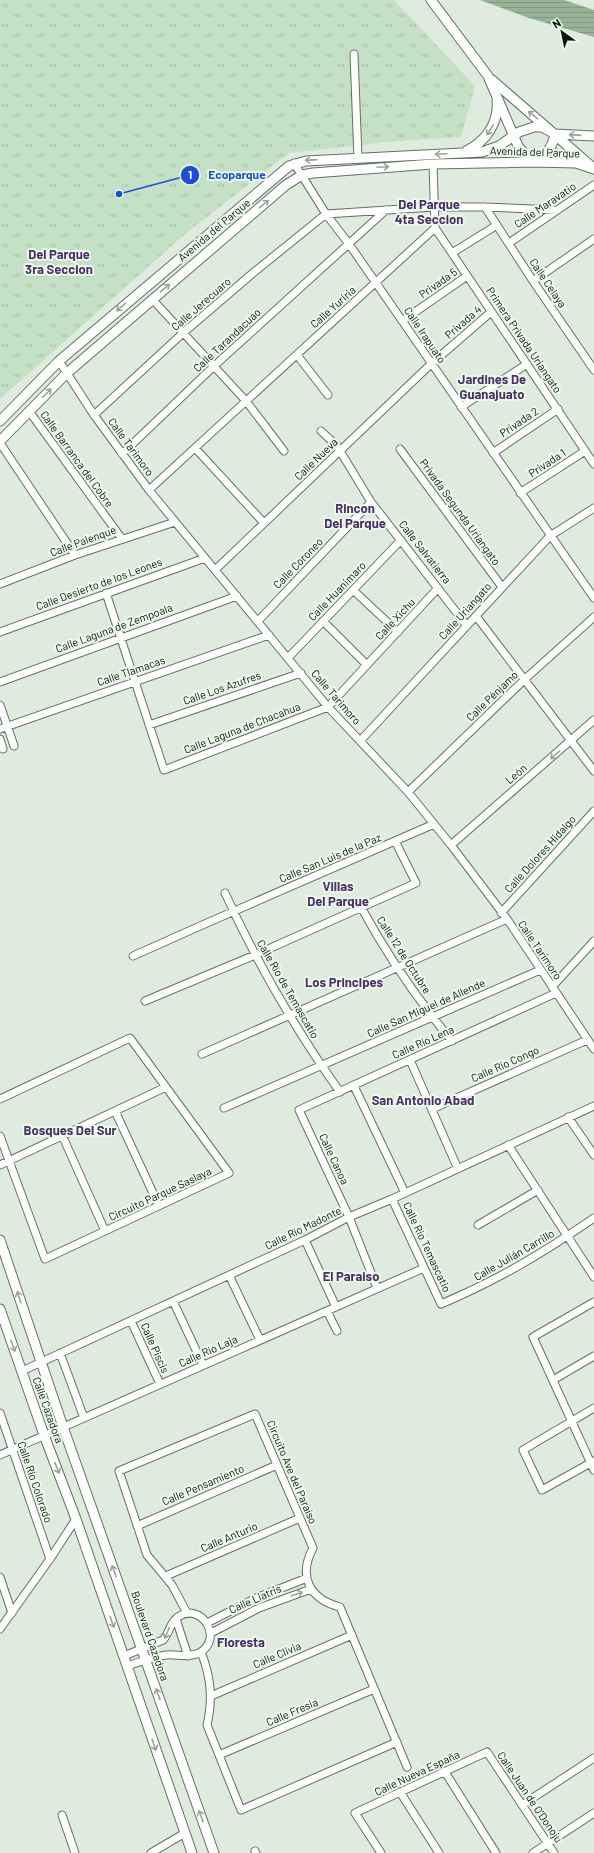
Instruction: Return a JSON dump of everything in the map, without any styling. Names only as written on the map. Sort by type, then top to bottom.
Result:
[{"type":"street","points":[[431,0],[488,76],[521,151],[533,162],[543,156],[550,149],[556,134]]},
{"type":"street","points":[[354,54],[358,158]]},
{"type":"street","points":[[488,76],[594,168]]},
{"type":"street","points":[[463,153],[479,144],[490,130],[497,113],[497,95]]},
{"type":"street","name":"Avenida del Parque","points":[[0,421],[59,361],[284,169],[294,163],[306,161],[463,153],[488,150],[499,146],[514,137],[519,132],[534,126],[542,127],[556,134]]},
{"type":"street","points":[[556,134],[594,136]]},
{"type":"street","name":"Avenida del Parque","points":[[0,442],[67,373],[286,185],[302,175],[365,168],[433,164],[533,162],[576,163],[594,168]]},
{"type":"street","name":"Calle Irapuato","points":[[294,163],[326,214],[349,244],[594,598]]},
{"type":"street","points":[[433,164],[435,228]]},
{"type":"street","name":"Calle Maravatio","points":[[509,243],[594,185]]},
{"type":"street","points":[[326,214],[434,207],[486,207],[557,210]]},
{"type":"street","name":"Calle Celaya","points":[[486,207],[533,281],[594,370]]},
{"type":"street","name":"Calle Tarandacuao","points":[[122,454],[213,367],[386,210]]},
{"type":"street","name":"Calle Jerecuaro","points":[[94,415],[183,333],[326,214]]},
{"type":"street","points":[[452,253],[497,225]]},
{"type":"street","name":"Primera Privada Uriangato","points":[[435,228],[594,464]]},
{"type":"street","name":"Calle Yuriria","points":[[149,490],[435,228]]},
{"type":"street","points":[[533,281],[594,239]]},
{"type":"street","name":"Privada 5","points":[[402,321],[467,276]]},
{"type":"street","points":[[152,299],[213,367],[246,401],[284,451]]},
{"type":"street","name":"Privada 4","points":[[432,364],[491,312]]},
{"type":"street","points":[[297,355],[328,395]]},
{"type":"street","name":"Calle Tarimoro","points":[[59,361],[94,415],[149,490],[328,707],[361,740],[408,792],[451,844],[501,913],[507,919],[594,1049]]},
{"type":"street","name":"Calle Nueva","points":[[215,570],[432,364]]},
{"type":"street","points":[[461,407],[527,364]]},
{"type":"street","name":"Privada 2","points":[[493,453],[558,410]]},
{"type":"street","name":"Calle Barranca del Cobre","points":[[30,411],[122,539]]},
{"type":"street","name":"Calle Salvatierra","points":[[321,431],[340,451],[371,502],[467,626]]},
{"type":"street","points":[[0,442],[75,555]]},
{"type":"street","points":[[195,448],[264,523]]},
{"type":"street","name":"Privada Segunda Uriangato","points":[[400,449],[502,587]]},
{"type":"street","name":"Privada 1","points":[[520,493],[586,451]]},
{"type":"street","name":"Calle Coroneo","points":[[258,621],[371,502]]},
{"type":"street","name":"Calle Uriangato","points":[[361,740],[550,536],[594,508]]},
{"type":"street","name":"Calle Palenque","points":[[0,584],[75,555],[175,522]]},
{"type":"street","name":"Calle Huanimaro","points":[[288,658],[401,540]]},
{"type":"street","name":"Calle Desierto de los Leones","points":[[0,632],[205,558]]},
{"type":"street","name":"Calle Xichu","points":[[328,707],[438,588]]},
{"type":"street","points":[[353,590],[398,632]]},
{"type":"street","points":[[106,594],[149,725]]},
{"type":"street","name":"Calle Laguna de Zempoala","points":[[0,682],[237,596]]},
{"type":"street","points":[[476,616],[572,740],[594,771]]},
{"type":"street","name":"Calle Pénjamo","points":[[408,792],[525,679],[594,618]]},
{"type":"street","points":[[323,622],[367,665]]},
{"type":"street","name":"Calle Tlamacas","points":[[0,729],[269,635]]},
{"type":"street","name":"Calle Los Azufres","points":[[149,725],[301,673]]},
{"type":"street","points":[[0,705],[14,746]]},
{"type":"street","name":"Calle Laguna de Chacahua","points":[[149,725],[164,770],[328,707]]},
{"type":"street","name":"León","points":[[451,844],[594,720]]},
{"type":"street","points":[[0,740],[3,748]]},
{"type":"street","name":"Calle Dolores Hidalgo","points":[[501,913],[594,811]]},
{"type":"street","name":"Calle San Luis de la Paz","points":[[133,956],[434,824]]},
{"type":"street","name":"Calle 12 de Octubre","points":[[395,841],[416,883],[361,907],[396,968],[432,1018],[452,1041]]},
{"type":"street","name":"Calle Río de Temascatio","points":[[226,893],[255,955],[289,1016],[321,1066],[340,1092]]},
{"type":"street","points":[[144,1001],[255,955],[361,907]]},
{"type":"street","points":[[202,1054],[507,919]]},
{"type":"street","points":[[552,987],[594,941]]},
{"type":"street","name":"Calle San Miguel de Allende","points":[[224,1108],[540,970]]},
{"type":"street","name":"Calle Río Lena","points":[[300,1110],[556,993]]},
{"type":"street","name":"Circuito Parque Saslaya","points":[[0,1099],[130,1038],[229,1174],[46,1259],[8,1159]]},
{"type":"street","name":"Calle Río Congo","points":[[432,1108],[587,1040]]},
{"type":"street","points":[[410,1060],[458,1169]]},
{"type":"street","points":[[354,1086],[405,1193]]},
{"type":"street","points":[[0,1165],[8,1159],[166,1087]]},
{"type":"street","name":"Calle Río Madonte","points":[[22,1371],[305,1240],[349,1217],[392,1199],[594,1106]]},
{"type":"street","name":"Calle Canoa","points":[[300,1110],[349,1217],[377,1288]]},
{"type":"street","points":[[115,1111],[159,1206]]},
{"type":"street","points":[[568,1117],[594,1155]]},
{"type":"street","points":[[62,1135],[105,1231]]},
{"type":"street","points":[[0,1136],[8,1159]]},
{"type":"street","points":[[508,1145],[594,1277]]},
{"type":"street","points":[[478,1225],[538,1190]]},
{"type":"street","name":"Calle Río Temascatio","points":[[392,1199],[441,1304]]},
{"type":"street","name":"Calle Julián Carrillo","points":[[441,1304],[500,1277],[568,1236],[594,1218]]},
{"type":"street","name":"Calle Cazadora","points":[[0,1240],[63,1427]]},
{"type":"street","points":[[305,1240],[336,1307]]},
{"type":"street","name":"Calle Río Laja","points":[[0,1455],[424,1268]]},
{"type":"street","points":[[229,1275],[260,1340]]},
{"type":"street","points":[[173,1301],[203,1365]]},
{"type":"street","points":[[594,1302],[534,1337],[592,1462],[594,1470]]},
{"type":"street","name":"Calle Cazadora","points":[[0,1309],[44,1435],[76,1519]]},
{"type":"street","points":[[327,1311],[337,1331]]},
{"type":"street","name":"Calle Piscis","points":[[131,1320],[160,1384]]},
{"type":"street","points":[[60,1353],[84,1418]]},
{"type":"street","points":[[553,1380],[594,1356]]},
{"type":"street","points":[[592,1462],[542,1490],[523,1450],[594,1408]]},
{"type":"street","name":"Calle Río Colorado","points":[[0,1413],[50,1559]]},
{"type":"street","name":"Circuito Ave del Paraíso","points":[[188,1614],[178,1594],[166,1576],[147,1555],[119,1471],[255,1414],[313,1548],[308,1557],[306,1578],[311,1589],[318,1598],[328,1604],[340,1607],[407,1767]]},
{"type":"street","name":"Boulevard Cazadora","points":[[63,1427],[214,1853]]},
{"type":"street","name":"Calle Pensamiento","points":[[137,1526],[277,1465]]},
{"type":"street","name":"Calle Anturio","points":[[166,1576],[300,1518]]},
{"type":"street","points":[[0,1628],[50,1559],[76,1519]]},
{"type":"street","points":[[76,1519],[192,1853]]},
{"type":"street","points":[[0,1577],[12,1613]]},
{"type":"street","name":"Calle Liatris","points":[[207,1623],[256,1598],[306,1578]]},
{"type":"street","name":"Calle Liatris","points":[[211,1633],[259,1608],[311,1589]]},
{"type":"street","points":[[124,1656],[142,1650],[163,1640],[176,1618],[188,1614],[199,1615],[207,1623],[211,1633],[208,1644],[201,1652],[188,1656],[167,1655],[127,1666]]},
{"type":"street","points":[[176,1618],[188,1656]]},
{"type":"street","name":"Calle Clivia","points":[[211,1696],[352,1635]]},
{"type":"street","points":[[201,1652],[209,1673],[211,1696],[207,1725],[241,1810],[397,1742]]},
{"type":"street","name":"Calle Fresia","points":[[219,1755],[374,1689]]},
{"type":"street","name":"Calle Nueva España","points":[[382,1853],[355,1813],[487,1752]]},
{"type":"street","name":"Calle Juan de O'Donoju","points":[[487,1752],[554,1853]]},
{"type":"street","points":[[522,1805],[594,1758]]},
{"type":"street","points":[[445,1772],[496,1853]]},
{"type":"street","points":[[400,1792],[439,1853]]},
{"type":"street","points":[[533,1853],[594,1813]]},
{"type":"street","points":[[62,1815],[75,1853]]},
{"type":"street","points":[[151,1853],[185,1833]]},
{"type":"green space","points":[[0,0],[394,0],[475,86],[461,137],[387,142],[289,153],[185,234],[0,399]]},
{"type":"shaded area","points":[[480,0],[564,0],[594,10],[594,37],[529,18]]},
{"type":"place","name":"Ecoparque","points":[[119,194]]},
{"type":"district","name":"Del Parque 4ta Seccion","points":[[429,212]]},
{"type":"district","name":"Del Parque 3ra Seccion","points":[[59,262]]},
{"type":"district","name":"Jardines De Guanajuato","points":[[492,386]]},
{"type":"district","name":"Rincon Del Parque","points":[[355,516]]},
{"type":"district","name":"Villas Del Parque","points":[[338,894]]},
{"type":"district","name":"Los Principes","points":[[344,982]]},
{"type":"district","name":"San Antonio Abad","points":[[423,1100]]},
{"type":"district","name":"Bosques Del Sur","points":[[70,1130]]},
{"type":"district","name":"El Paraiso","points":[[351,1276]]},
{"type":"district","name":"Floresta","points":[[241,1642]]}]
